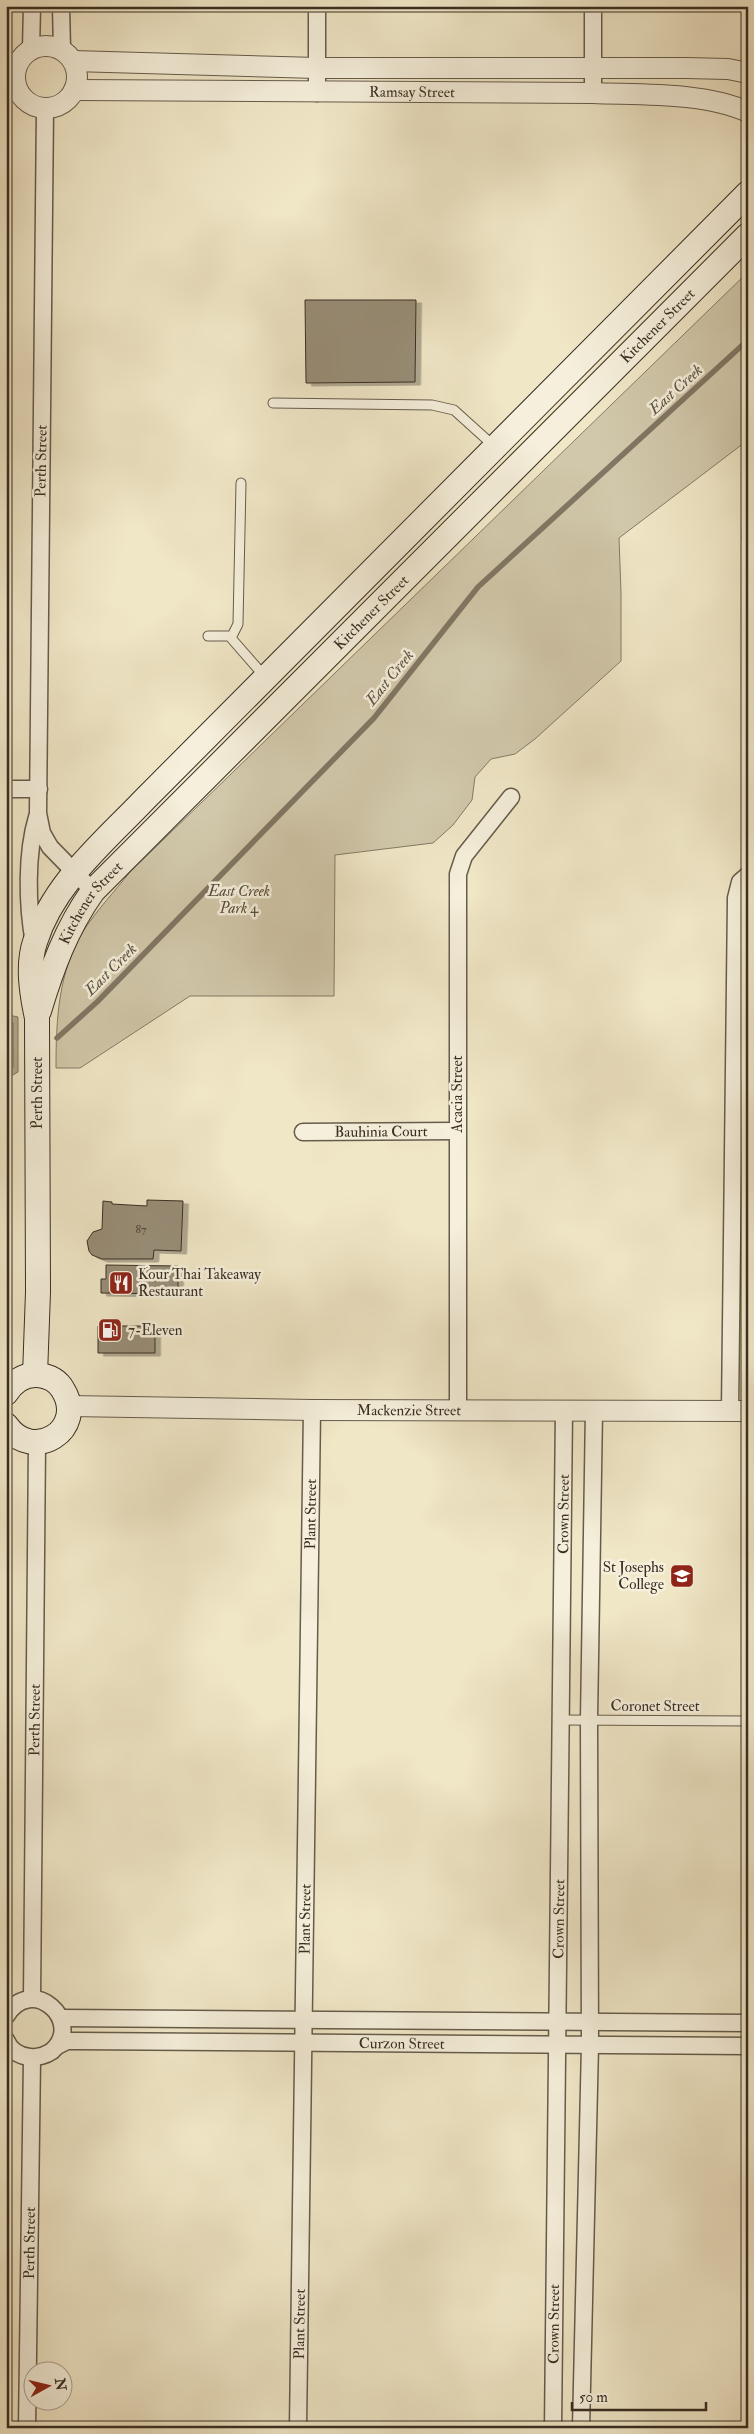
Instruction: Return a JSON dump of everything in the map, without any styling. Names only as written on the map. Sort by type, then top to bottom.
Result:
[{"type":"main road","name":"Kitchener Street","points":[[34,943],[46,914],[75,872],[742,198]]},
{"type":"main road","name":"Kitchener Street","points":[[37,1018],[55,960],[67,932],[93,891],[748,235]]},
{"type":"main road","name":"Perth Street","points":[[34,943],[32,994],[37,1018],[38,1292],[35,1375]]},
{"type":"main road","points":[[6,1393],[20,1379],[35,1375],[54,1380],[67,1396],[70,1406],[69,1415],[61,1431],[54,1437],[37,1442],[22,1440],[6,1425]]},
{"type":"street","points":[[31,49],[32,6]]},
{"type":"street","points":[[61,6],[67,55],[77,75],[74,90],[70,97],[59,105],[45,108],[29,104],[21,96],[10,75],[21,57],[31,49],[46,45],[67,55]]},
{"type":"street","points":[[317,6],[317,93]]},
{"type":"street","points":[[593,6],[593,93]]},
{"type":"street","name":"Ramsay Street","points":[[67,55],[317,68],[703,68],[728,69],[748,73]]},
{"type":"street","name":"Ramsay Street","points":[[74,90],[317,93],[593,93],[672,97],[706,101],[746,114]]},
{"type":"street","name":"Perth Street","points":[[45,108],[38,813],[42,833],[50,848],[93,891]]},
{"type":"street","points":[[742,198],[748,184]]},
{"type":"street","points":[[606,336],[626,357]]},
{"type":"street","points":[[6,789],[38,789]]},
{"type":"street","name":"Acacia Street","points":[[458,1409],[458,874],[464,856],[511,797]]},
{"type":"street","name":"Perth Street","points":[[34,943],[30,920],[30,838],[38,813]]},
{"type":"street","points":[[739,1411],[736,898],[740,882],[748,875]]},
{"type":"street","name":"Bauhinia Court","points":[[303,1132],[457,1131]]},
{"type":"street","name":"Mackenzie Street","points":[[70,1406],[312,1410],[739,1411]]},
{"type":"street","name":"Plant Street","points":[[298,2428],[312,1410]]},
{"type":"street","name":"Crown Street","points":[[553,2428],[564,1410]]},
{"type":"street","name":"Crown Street","points":[[581,2428],[590,2045],[588,2020],[589,1720],[594,1410]]},
{"type":"street","name":"Perth Street","points":[[32,1998],[37,1442]]},
{"type":"street","points":[[6,2016],[15,2005],[32,1998],[50,2004],[60,2018],[62,2028],[57,2046]]},
{"type":"street","name":"Curzon Street","points":[[60,2018],[303,2021],[588,2020],[748,2023]]},
{"type":"street","name":"Curzon Street","points":[[32,2058],[41,2056],[67,2041],[303,2041],[748,2046]]},
{"type":"street","points":[[7,2042],[22,2056],[32,2058]]},
{"type":"street","name":"Perth Street","points":[[27,2428],[32,2058]]},
{"type":"lane","points":[[272,403],[432,405],[454,410],[495,448]]},
{"type":"lane","points":[[231,636],[238,624],[241,483]]},
{"type":"lane","points":[[208,636],[231,636]]},
{"type":"lane","points":[[231,636],[266,678]]},
{"type":"lane","name":"Coronet Street","points":[[562,1720],[748,1720]]},
{"type":"green space","name":"East Creek Park 4","points":[[748,272],[748,541],[742,541],[744,443],[619,538],[621,661],[535,739],[515,754],[491,759],[475,777],[472,800],[453,825],[433,843],[335,855],[334,996],[190,996],[80,1068],[56,1068],[60,997],[75,946],[100,908],[130,872]]},
{"type":"water","points":[[6,1016],[18,1017],[18,1072],[6,1079]]},
{"type":"building","points":[[305,300],[416,300],[415,382],[306,383]]},
{"type":"building","points":[[147,1200],[183,1201],[181,1251],[154,1250],[153,1259],[102,1259],[92,1255],[87,1241],[93,1232],[102,1229],[103,1201],[112,1202],[112,1204],[147,1206]]},
{"type":"building","points":[[106,1265],[178,1266],[178,1294],[101,1293],[101,1279],[106,1279]]},
{"type":"building","points":[[98,1326],[155,1326],[155,1353],[98,1353]]},
{"type":"waterway","name":"East Creek","points":[[57,1038],[97,1002],[374,718],[478,587],[748,340]]},
{"type":"place","name":"Kour Thai Takeaway Restaurant","points":[[121,1283]]},
{"type":"place","name":"7-Eleven","points":[[110,1330]]},
{"type":"place","name":"St Josephs College","points":[[682,1576]]}]
